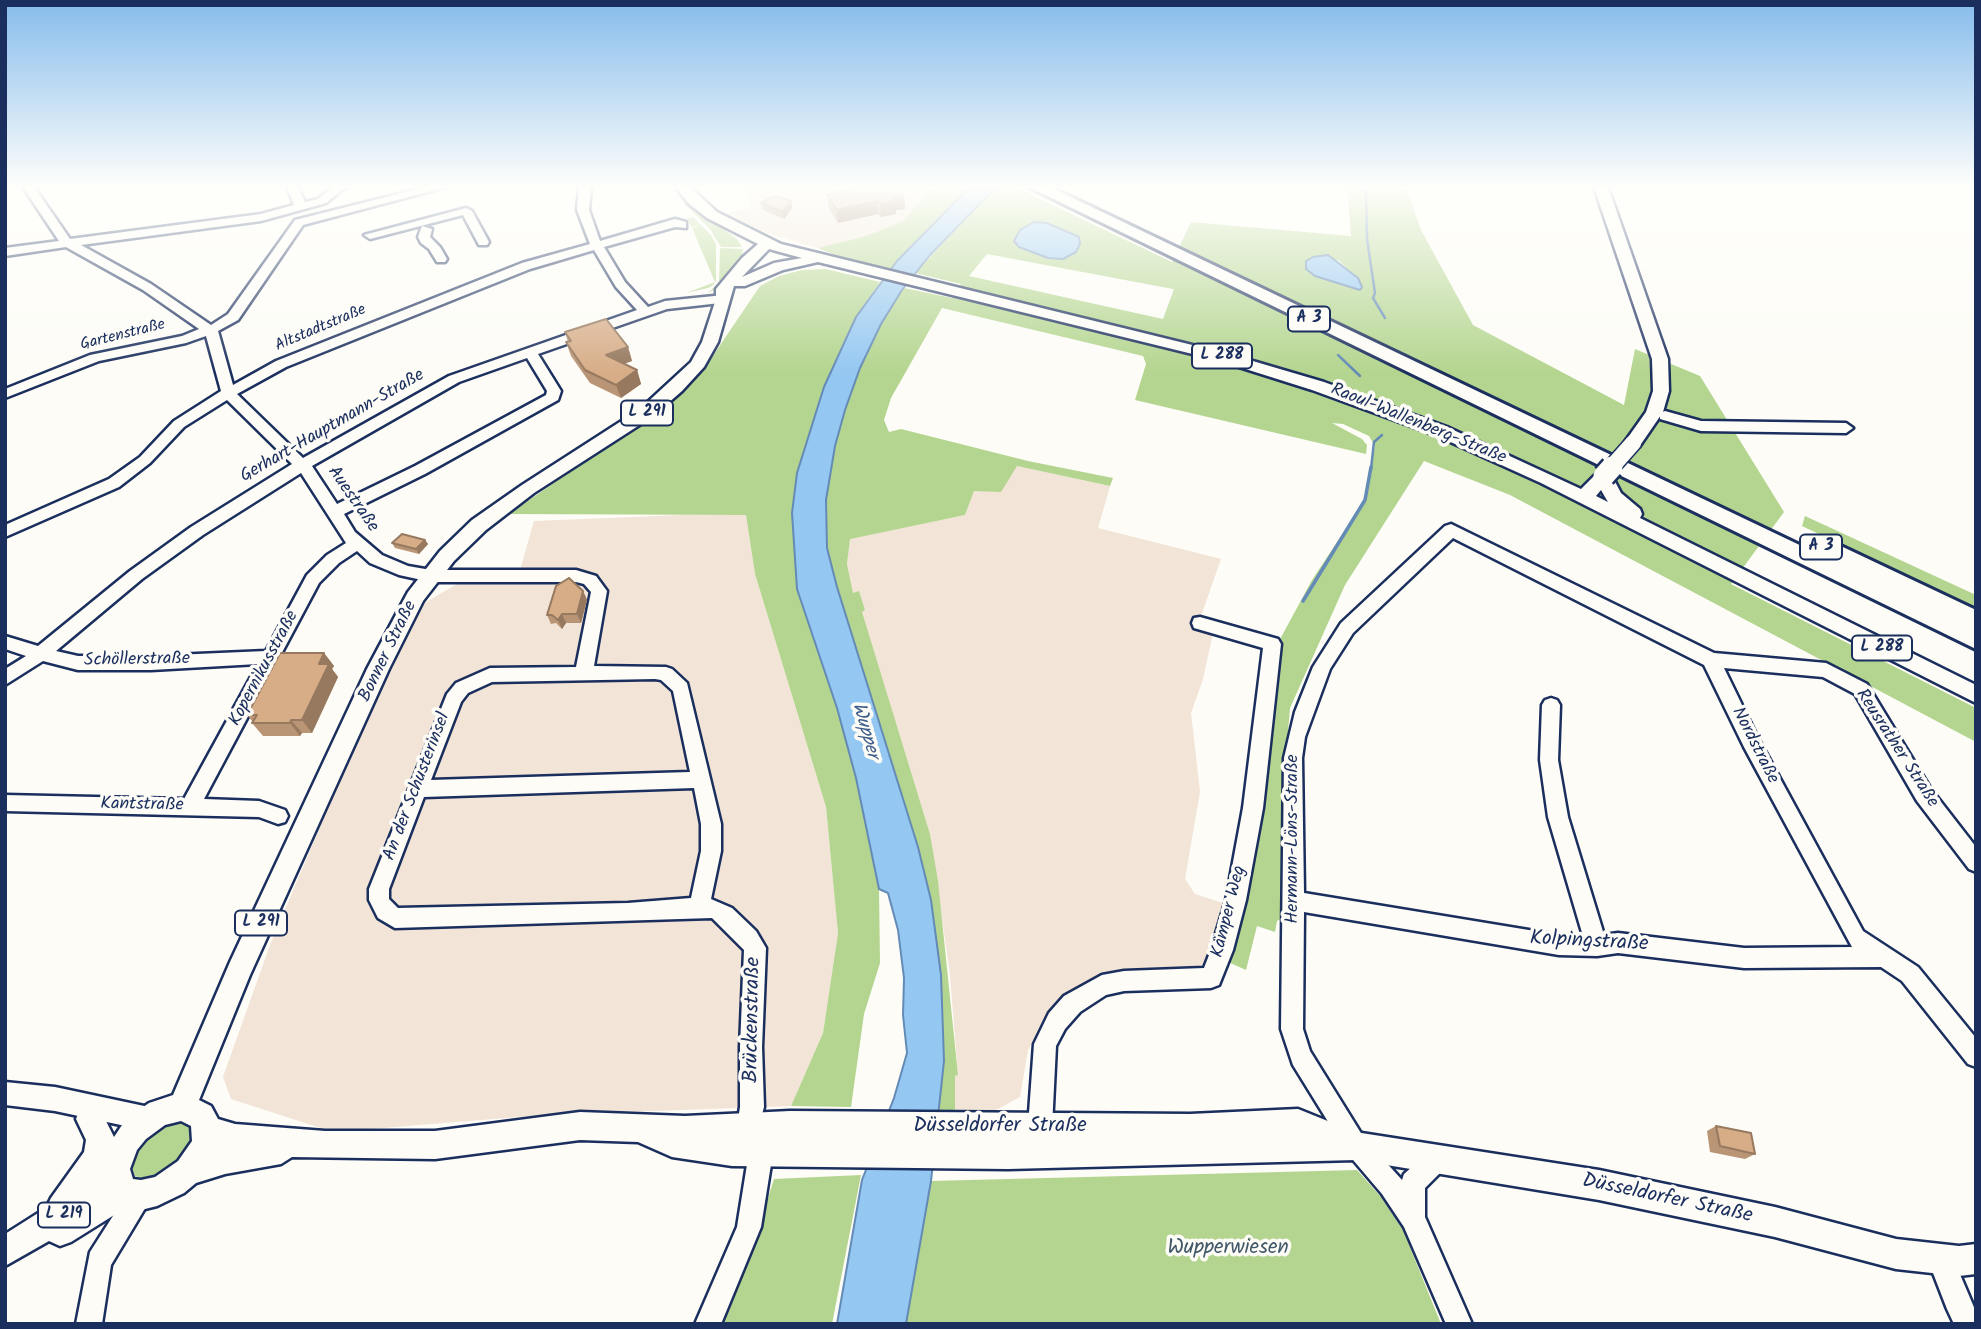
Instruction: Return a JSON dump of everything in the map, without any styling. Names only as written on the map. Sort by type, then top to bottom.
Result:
[{"type":"highway","name":"A 3","points":[[1166,249],[1976,640]]},
{"type":"highway","name":"A 3","points":[[1195,249],[1976,620]]},
{"type":"main road","points":[[745,249],[747,261]]},
{"type":"main road","name":"Bonner Straße","points":[[182,1107],[239,971],[378,669],[415,597],[479,525],[528,489],[646,413],[676,387],[698,364],[710,342],[724,299],[724,289],[747,261],[766,249]]},
{"type":"main road","name":"Bonner Straße","points":[[724,299],[768,249]]},
{"type":"main road","name":"L 288","points":[[783,249],[822,259]]},
{"type":"main road","points":[[1584,497],[1633,443],[1654,412],[1661,391],[1660,359],[1622,249]]},
{"type":"main road","points":[[740,283],[779,266],[822,259]]},
{"type":"main road","name":"Raoul-Wallenberg-Straße","points":[[822,259],[1266,369],[1441,431],[1584,497],[1976,695]]},
{"type":"main road","points":[[1605,476],[1614,497],[1655,533]]},
{"type":"main road","name":"L 219","points":[[5,1251],[80,1204],[127,1185],[157,1191],[174,1183],[188,1171],[206,1142],[206,1129],[201,1116],[182,1107],[159,1113],[149,1119],[126,1141],[127,1185]]},
{"type":"main road","points":[[48,1226],[96,1158],[100,1138],[90,1119]]},
{"type":"main road","name":"Düsseldorfer Straße","points":[[206,1129],[235,1138],[325,1145],[435,1145],[580,1126],[612,1125],[640,1129],[672,1143],[699,1149],[848,1126],[953,1141]]},
{"type":"main road","name":"Düsseldorfer Straße","points":[[755,1139],[846,1154],[953,1141],[1039,1141],[1196,1148],[1356,1146],[1599,1185],[1775,1222],[1896,1254],[1941,1259],[1976,1259]]},
{"type":"main road","name":"Düsseldorfer Straße","points":[[188,1171],[266,1152],[325,1145]]},
{"type":"main road","name":"L 219","points":[[5,1259],[86,1218],[127,1185]]},
{"type":"street","points":[[5,252],[30,249]]},
{"type":"street","points":[[80,249],[147,287],[211,331],[228,391]]},
{"type":"street","points":[[92,256],[101,249]]},
{"type":"street","points":[[211,331],[233,317],[280,249]]},
{"type":"street","points":[[435,249],[441,259]]},
{"type":"street","name":"Altstadtstraße","points":[[5,532],[114,483],[145,460],[179,424],[228,391],[298,357],[440,299],[526,266],[580,249]]},
{"type":"street","points":[[599,249],[620,284],[645,311]]},
{"type":"street","name":"Gerhart-Hauptmann-Straße","points":[[5,678],[40,654],[157,559],[303,465],[454,379],[645,311],[674,303],[724,299]]},
{"type":"street","name":"Gartenstraße","points":[[5,394],[95,358],[186,339],[211,331]]},
{"type":"street","points":[[335,512],[420,470],[548,400],[554,395],[554,391],[529,351]]},
{"type":"street","name":"Auestraße","points":[[228,391],[234,400],[303,465],[356,544],[376,559],[431,576]]},
{"type":"street","points":[[1665,416],[1701,426],[1726,428],[1846,428]]},
{"type":"street","name":"Hermann-Löns-Straße","points":[[1413,1218],[1391,1185],[1356,1146],[1301,1057],[1292,1029],[1294,749],[1304,712],[1322,667],[1347,628],[1451,530],[1712,660]]},
{"type":"street","name":"Kopernikusstraße","points":[[190,807],[313,579],[333,559],[356,544]]},
{"type":"street","points":[[431,576],[576,576],[590,580],[599,591],[584,673],[656,672],[676,681],[681,688],[699,780],[711,824],[711,852],[699,907]]},
{"type":"street","name":"Kämper Weg","points":[[1039,1141],[1045,1044],[1057,1021],[1072,1004],[1102,985],[1124,981],[1211,978],[1222,950],[1236,900],[1254,808],[1272,644],[1200,623]]},
{"type":"street","name":"Schöllerstraße","points":[[5,642],[78,663],[151,663],[272,657]]},
{"type":"street","name":"Reusrather Straße","points":[[1712,660],[1826,670],[1861,689],[1924,795],[1976,863]]},
{"type":"street","name":"Nordstraße","points":[[1712,660],[1751,742],[1856,938],[1910,974],[1976,1056]]},
{"type":"street","name":"An der Schusterinsel","points":[[584,673],[490,675],[462,688],[453,699],[379,889],[379,900],[384,911],[395,918],[628,913],[699,907]]},
{"type":"street","points":[[1551,705],[1549,760],[1558,817],[1597,946]]},
{"type":"street","points":[[418,789],[699,780]]},
{"type":"street","name":"Kantstraße","points":[[5,803],[259,809],[278,816]]},
{"type":"street","name":"Kolpingstraße","points":[[1294,901],[1513,939],[1597,946],[1618,943],[1744,958],[1886,957]]},
{"type":"street","name":"Brückenstraße","points":[[699,907],[716,909],[725,915],[749,938],[755,948],[751,1047],[755,1139],[749,1227],[708,1324]]},
{"type":"street","points":[[5,1093],[55,1099],[149,1119]]},
{"type":"street","points":[[55,1099],[126,1141]]},
{"type":"street","points":[[1438,1159],[1413,1183],[1413,1218],[1458,1324]]},
{"type":"street","points":[[89,1324],[99,1261],[127,1185]]},
{"type":"street","points":[[1941,1259],[1968,1324]]},
{"type":"shaded area","points":[[1017,466],[1110,486],[1098,528],[1221,559],[1201,616],[1213,633],[1203,679],[1191,713],[1200,792],[1185,879],[1195,894],[1229,905],[1212,959],[1200,968],[1107,975],[1074,988],[1051,1009],[1028,1050],[1020,1097],[996,1110],[955,1110],[955,1076],[958,1075],[950,975],[930,834],[861,611],[865,610],[859,592],[853,593],[847,564],[850,538],[965,515],[974,490]]},
{"type":"shaded area","points":[[746,515],[755,574],[826,807],[838,933],[823,1033],[791,1106],[543,1115],[333,1132],[231,1099],[223,1077],[270,945],[353,749],[421,605],[457,584],[517,581],[534,521]]},
{"type":"green space","points":[[701,249],[716,249],[716,281],[712,286],[708,288],[686,293],[715,282]]},
{"type":"green space","points":[[720,249],[743,249],[742,255],[720,286],[707,294],[719,282]]},
{"type":"green space","points":[[821,249],[910,249],[891,269],[843,258]]},
{"type":"green space","points":[[938,249],[1145,249],[1172,262],[1178,249],[1431,249],[1473,325],[1624,405],[1635,349],[1700,376],[1784,512],[1731,584],[1976,708],[1976,742],[1510,495],[1424,461],[1345,585],[1290,708],[1283,791],[1285,917],[1277,921],[1275,932],[1257,926],[1246,970],[1228,962],[1244,904],[1278,643],[1312,580],[1366,498],[1375,446],[1369,436],[1343,424],[1332,423],[1362,439],[1367,445],[1366,454],[1135,400],[1146,364],[1143,356],[942,308],[891,398],[884,420],[889,432],[901,429],[1028,461],[1113,478],[1110,486],[1017,466],[1001,492],[974,491],[965,515],[850,539],[847,564],[853,593],[859,591],[865,610],[862,612],[930,834],[938,881],[958,1075],[955,1076],[955,1110],[939,1110],[944,1061],[941,975],[931,900],[918,847],[837,587],[827,548],[826,500],[835,446],[845,410],[860,368],[881,324],[904,288],[952,298],[961,284],[915,273]],"holes":[[[987,254],[1173,289],[1163,319],[969,276]],[[1338,260],[1358,278],[1355,289],[1315,276],[1306,269],[1306,261]]]},
{"type":"green space","points":[[826,269],[880,282],[856,317],[792,513],[798,589],[837,708],[856,778],[879,889],[880,963],[864,1014],[851,1107],[791,1106],[823,1033],[838,933],[826,807],[755,574],[746,515],[509,514],[677,395],[708,363],[760,286],[779,276],[802,270]]},
{"type":"green space","points":[[1805,516],[1976,595],[1976,609],[1802,526]]},
{"type":"green space","points":[[174,1120],[190,1127],[192,1134],[192,1144],[180,1164],[150,1180],[135,1176],[130,1161],[144,1134]]},
{"type":"green space","name":"Wupperwiesen","points":[[1357,1170],[1381,1197],[1403,1230],[1441,1324],[906,1324],[931,1181]]},
{"type":"green space","points":[[861,1175],[832,1324],[716,1324],[752,1249],[774,1179]]},
{"type":"water","name":"Wupper","points":[[909,249],[936,249],[902,290],[881,324],[860,368],[835,446],[826,500],[827,548],[918,847],[931,900],[941,975],[944,1061],[931,1181],[906,1324],[837,1324],[862,1180],[894,1098],[907,1053],[903,1015],[904,978],[898,930],[888,893],[879,889],[856,778],[837,708],[797,589],[792,513],[797,473],[824,387],[856,317]]},
{"type":"water","points":[[1024,249],[1077,249],[1063,259],[1048,258]]},
{"type":"water","points":[[1328,255],[1358,278],[1362,287],[1360,290],[1315,276],[1306,269],[1306,261]]},
{"type":"building","points":[[606,319],[628,347],[606,355],[637,370],[616,385],[585,370],[566,342],[571,341],[565,332]]},
{"type":"building","points":[[402,534],[425,540],[416,549],[392,543]]},
{"type":"building","points":[[569,578],[583,591],[577,614],[562,614],[558,620],[547,615],[556,586]]},
{"type":"building","points":[[280,653],[324,653],[319,664],[329,664],[302,720],[291,720],[290,723],[252,723],[257,715],[247,715]]},
{"type":"building","points":[[1716,1126],[1751,1133],[1755,1154],[1720,1146]]},
{"type":"waterway","points":[[1368,249],[1375,293],[1373,298],[1385,318]]},
{"type":"waterway","points":[[1338,355],[1360,376]]},
{"type":"waterway","points":[[1371,469],[1374,442],[1382,435]]},
{"type":"waterway","points":[[1303,601],[1365,500],[1371,467]]}]
